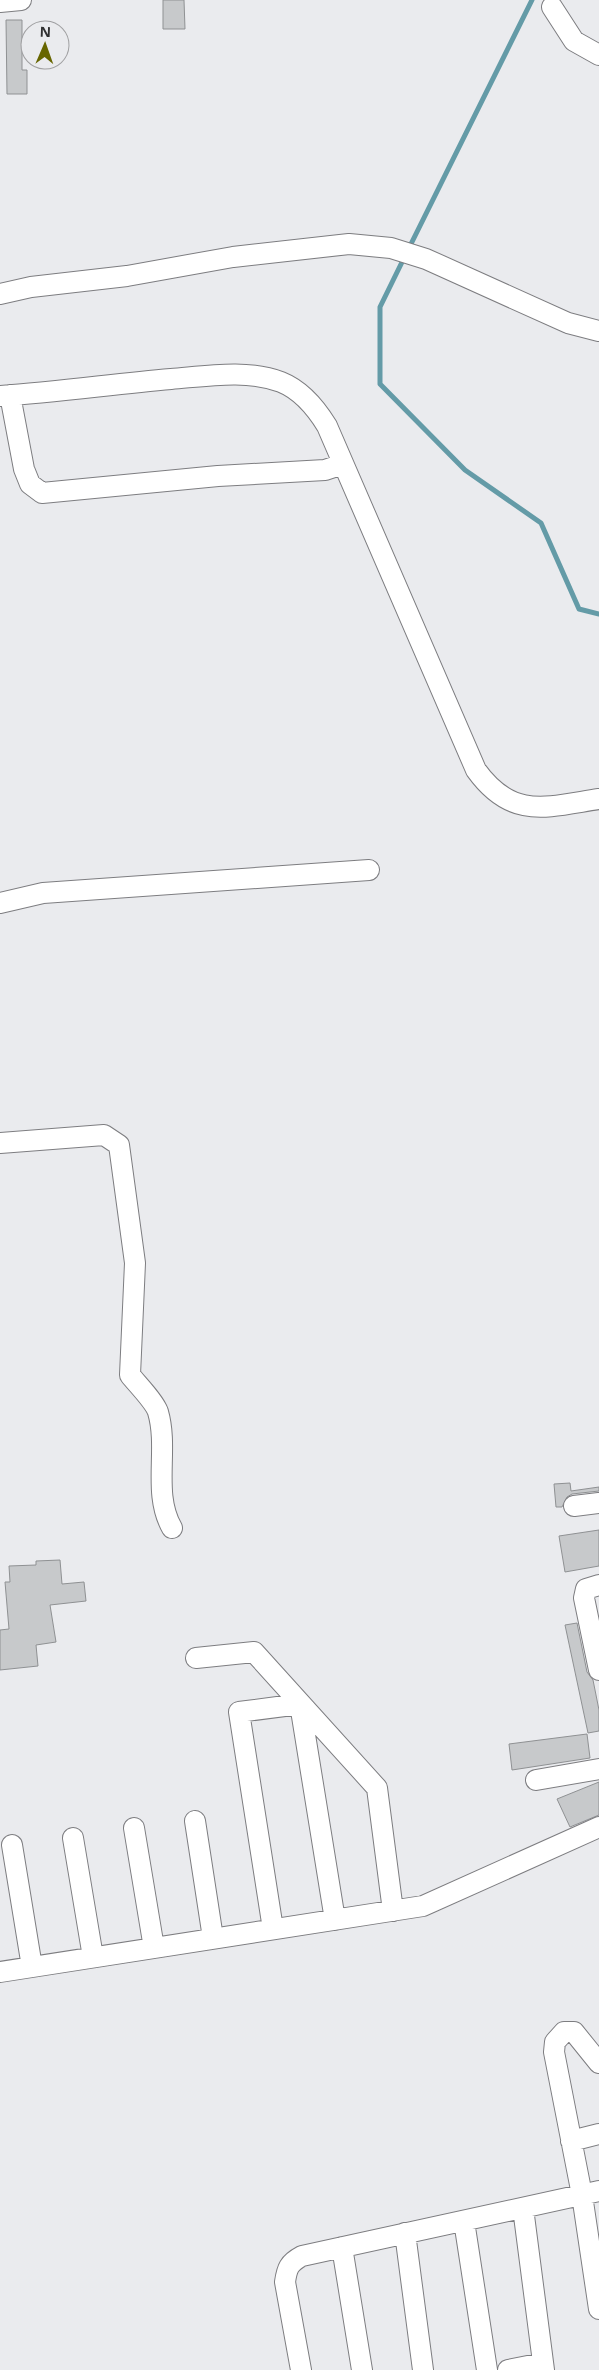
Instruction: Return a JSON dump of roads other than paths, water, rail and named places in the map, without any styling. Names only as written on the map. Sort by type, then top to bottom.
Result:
[{"type":"street","points":[[0,2],[21,0]]},
{"type":"street","points":[[552,6],[574,41],[599,55]]},
{"type":"street","points":[[0,294],[32,287],[127,276],[233,257],[350,244],[392,248],[426,259],[568,323],[599,331]]},
{"type":"street","points":[[343,464],[325,470],[209,477],[42,493],[30,484],[24,469],[5,395],[198,376],[245,375],[271,378],[294,389],[318,413],[327,426],[476,770],[489,788],[511,802],[531,807],[599,799]]},
{"type":"street","points":[[0,903],[43,893],[369,870]]},
{"type":"street","points":[[0,1143],[104,1135],[119,1146],[135,1263],[130,1375],[158,1411],[162,1448],[163,1505],[172,1528]]},
{"type":"street","points":[[574,1506],[599,1503]]},
{"type":"street","points":[[599,1585],[586,1590],[584,1598],[596,1644],[599,1670]]},
{"type":"street","points":[[196,1658],[254,1652],[377,1788],[393,1911]]},
{"type":"street","points":[[300,1704],[335,1920]]},
{"type":"street","points":[[273,1929],[239,1712],[300,1704]]},
{"type":"street","points":[[536,1780],[599,1769]]},
{"type":"street","points":[[195,1821],[213,1938]]},
{"type":"street","points":[[0,1972],[423,1906],[599,1827]]},
{"type":"street","points":[[134,1828],[154,1948]]},
{"type":"street","points":[[73,1838],[93,1958]]},
{"type":"street","points":[[12,1845],[32,1967]]},
{"type":"street","points":[[599,2062],[574,2032],[564,2032],[555,2042],[554,2052],[571,2141],[590,2193],[599,2309]]},
{"type":"street","points":[[571,2141],[599,2134]]},
{"type":"street","points":[[301,2370],[285,2282],[287,2269],[291,2262],[302,2256],[590,2193]]},
{"type":"street","points":[[508,2370],[543,2366],[523,2208]]},
{"type":"street","points":[[464,2221],[487,2370]]},
{"type":"street","points":[[405,2234],[423,2370]]},
{"type":"street","points":[[342,2247],[362,2370]]},
{"type":"waterway","points":[[409,248],[532,0]]},
{"type":"waterway","points":[[405,256],[380,307],[380,384],[465,470],[541,523],[579,609],[599,614]]}]
